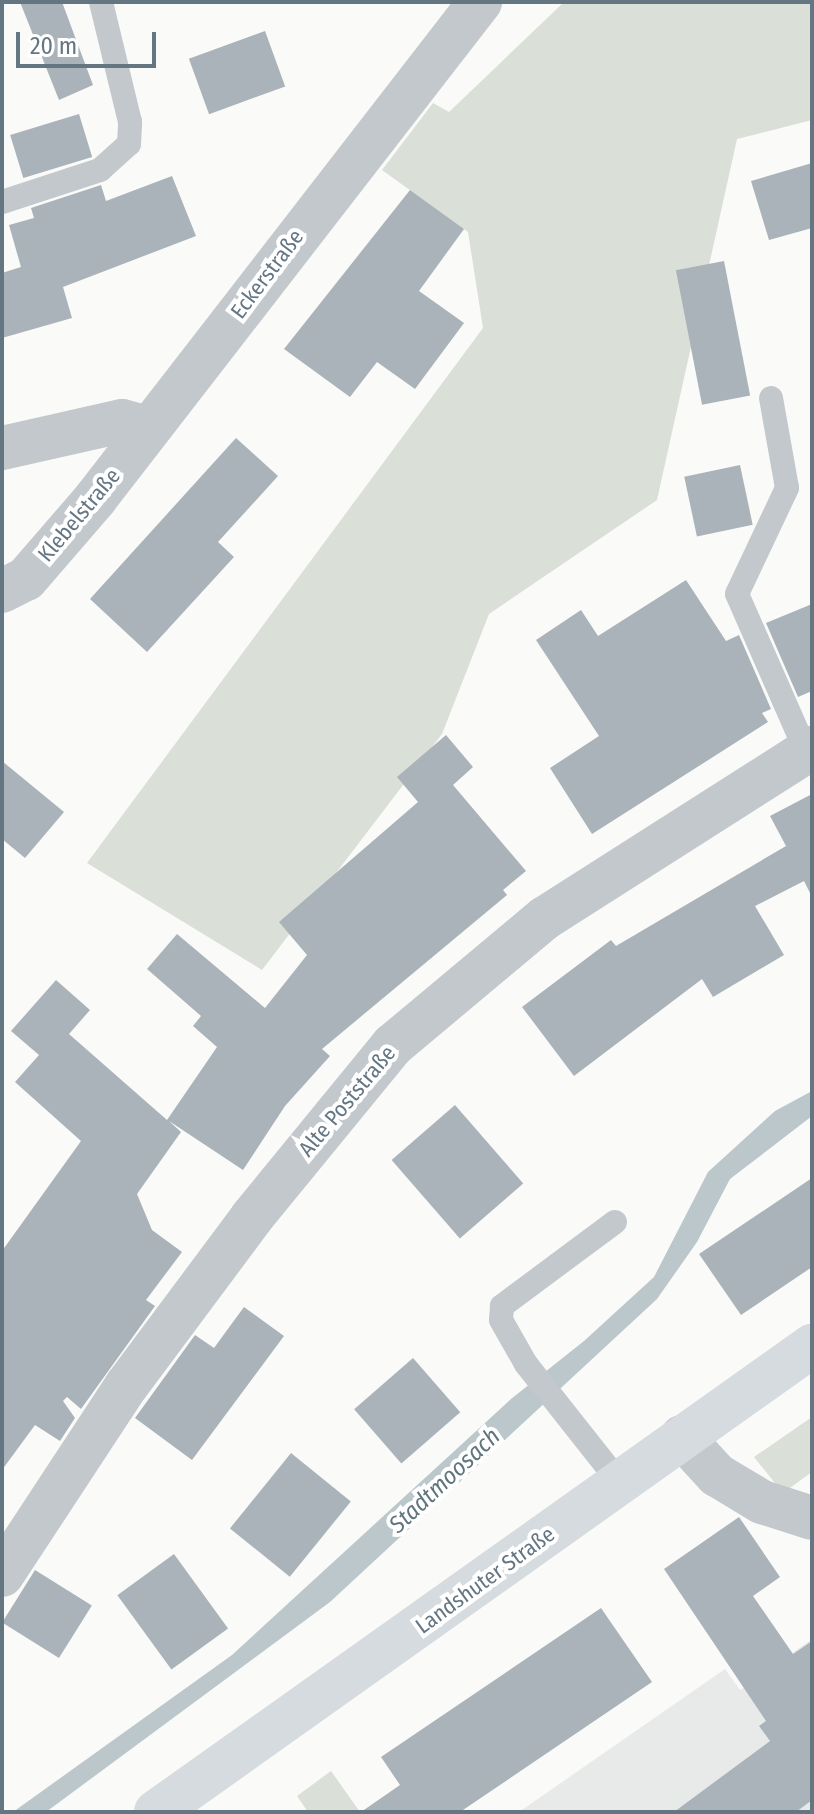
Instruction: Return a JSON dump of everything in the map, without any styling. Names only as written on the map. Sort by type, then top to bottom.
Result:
[{"type":"main road","name":"Landshuter Straße","points":[[156,1812],[812,1346]]},
{"type":"street","name":"Eckerstraße","points":[[149,428],[480,2]]},
{"type":"street","points":[[2,448],[122,421],[149,428]]},
{"type":"street","name":"Klebelstraße","points":[[2,591],[26,579],[149,428]]},
{"type":"street","name":"Alte Poststraße","points":[[2,1575],[145,1361],[393,1045],[545,918],[809,749]]},
{"type":"street","points":[[682,1437],[717,1475],[762,1502],[812,1518]]},
{"type":"lane","points":[[2,202],[100,170],[129,144],[130,122],[101,2]]},
{"type":"lane","points":[[771,398],[787,488],[737,594],[809,749]]},
{"type":"lane","points":[[615,1222],[502,1306],[501,1320],[526,1364],[620,1483]]},
{"type":"shaded area","points":[[564,2],[812,2],[812,120],[737,139],[657,500],[489,614],[442,734],[262,970],[87,863],[483,328],[468,232],[382,170],[433,103],[449,112]]},
{"type":"shaded area","points":[[812,1417],[812,1472],[783,1493],[754,1457]]},
{"type":"shaded area","points":[[812,1639],[812,1812],[519,1812],[725,1669],[740,1690]]},
{"type":"shaded area","points":[[331,1771],[360,1812],[308,1812],[297,1796]]},
{"type":"water","name":"Stadtmoosach","points":[[812,1091],[812,1116],[730,1179],[697,1242],[657,1299],[330,1602],[46,1812],[13,1812],[232,1655],[511,1399],[584,1341],[654,1277],[708,1172],[775,1111]]},
{"type":"building","points":[[20,2],[62,2],[93,85],[59,100]]},
{"type":"building","points":[[265,31],[285,86],[209,114],[189,59]]},
{"type":"building","points":[[79,114],[92,157],[23,178],[10,135]]},
{"type":"building","points":[[812,163],[812,228],[769,240],[751,181]]},
{"type":"building","points":[[172,176],[196,236],[63,287],[72,318],[2,338],[2,273],[21,267],[9,225],[34,218],[31,208],[101,185],[106,201]]},
{"type":"building","points":[[410,190],[464,229],[419,291],[464,323],[415,389],[377,362],[350,397],[284,349]]},
{"type":"building","points":[[724,261],[750,395],[702,405],[676,270]]},
{"type":"building","points":[[236,438],[278,476],[218,542],[234,557],[147,652],[90,599]]},
{"type":"building","points":[[740,465],[753,525],[697,537],[684,477]]},
{"type":"building","points":[[686,580],[726,641],[739,635],[771,709],[762,713],[768,722],[592,834],[550,768],[599,736],[536,640],[581,610],[598,636]]},
{"type":"building","points":[[812,604],[812,691],[798,697],[766,623]]},
{"type":"building","points":[[446,735],[473,767],[453,785],[526,871],[503,890],[507,895],[322,1049],[330,1056],[285,1106],[243,1170],[169,1121],[181,1132],[137,1194],[152,1230],[182,1252],[146,1300],[155,1306],[81,1409],[67,1397],[63,1401],[75,1418],[60,1441],[35,1425],[2,1470],[2,1251],[81,1141],[15,1082],[39,1055],[11,1031],[56,980],[90,1010],[69,1034],[167,1120],[217,1047],[193,1026],[201,1016],[147,969],[177,934],[265,1008],[307,955],[279,922],[418,802],[397,777]]},
{"type":"building","points":[[2,761],[64,812],[25,858],[2,839]]},
{"type":"building","points":[[812,794],[812,897],[804,881],[755,906],[784,955],[713,997],[702,979],[574,1076],[522,1007],[611,940],[616,946],[786,846],[770,816]]},
{"type":"building","points":[[455,1105],[523,1183],[460,1239],[392,1160]]},
{"type":"building","points":[[812,1178],[812,1267],[741,1315],[699,1254]]},
{"type":"building","points":[[244,1307],[284,1336],[192,1460],[135,1418],[195,1335],[214,1348]]},
{"type":"building","points":[[413,1358],[460,1412],[401,1464],[354,1409]]},
{"type":"building","points":[[291,1453],[351,1501],[290,1577],[230,1528]]},
{"type":"building","points":[[739,1517],[780,1577],[753,1596],[793,1654],[812,1641],[812,1800],[796,1812],[674,1812],[770,1741],[759,1726],[766,1721],[664,1569]]},
{"type":"building","points":[[174,1554],[228,1628],[171,1670],[117,1595]]},
{"type":"building","points":[[35,1570],[92,1606],[59,1658],[2,1623]]},
{"type":"building","points":[[601,1608],[652,1682],[460,1812],[361,1812],[400,1785],[381,1757]]}]
